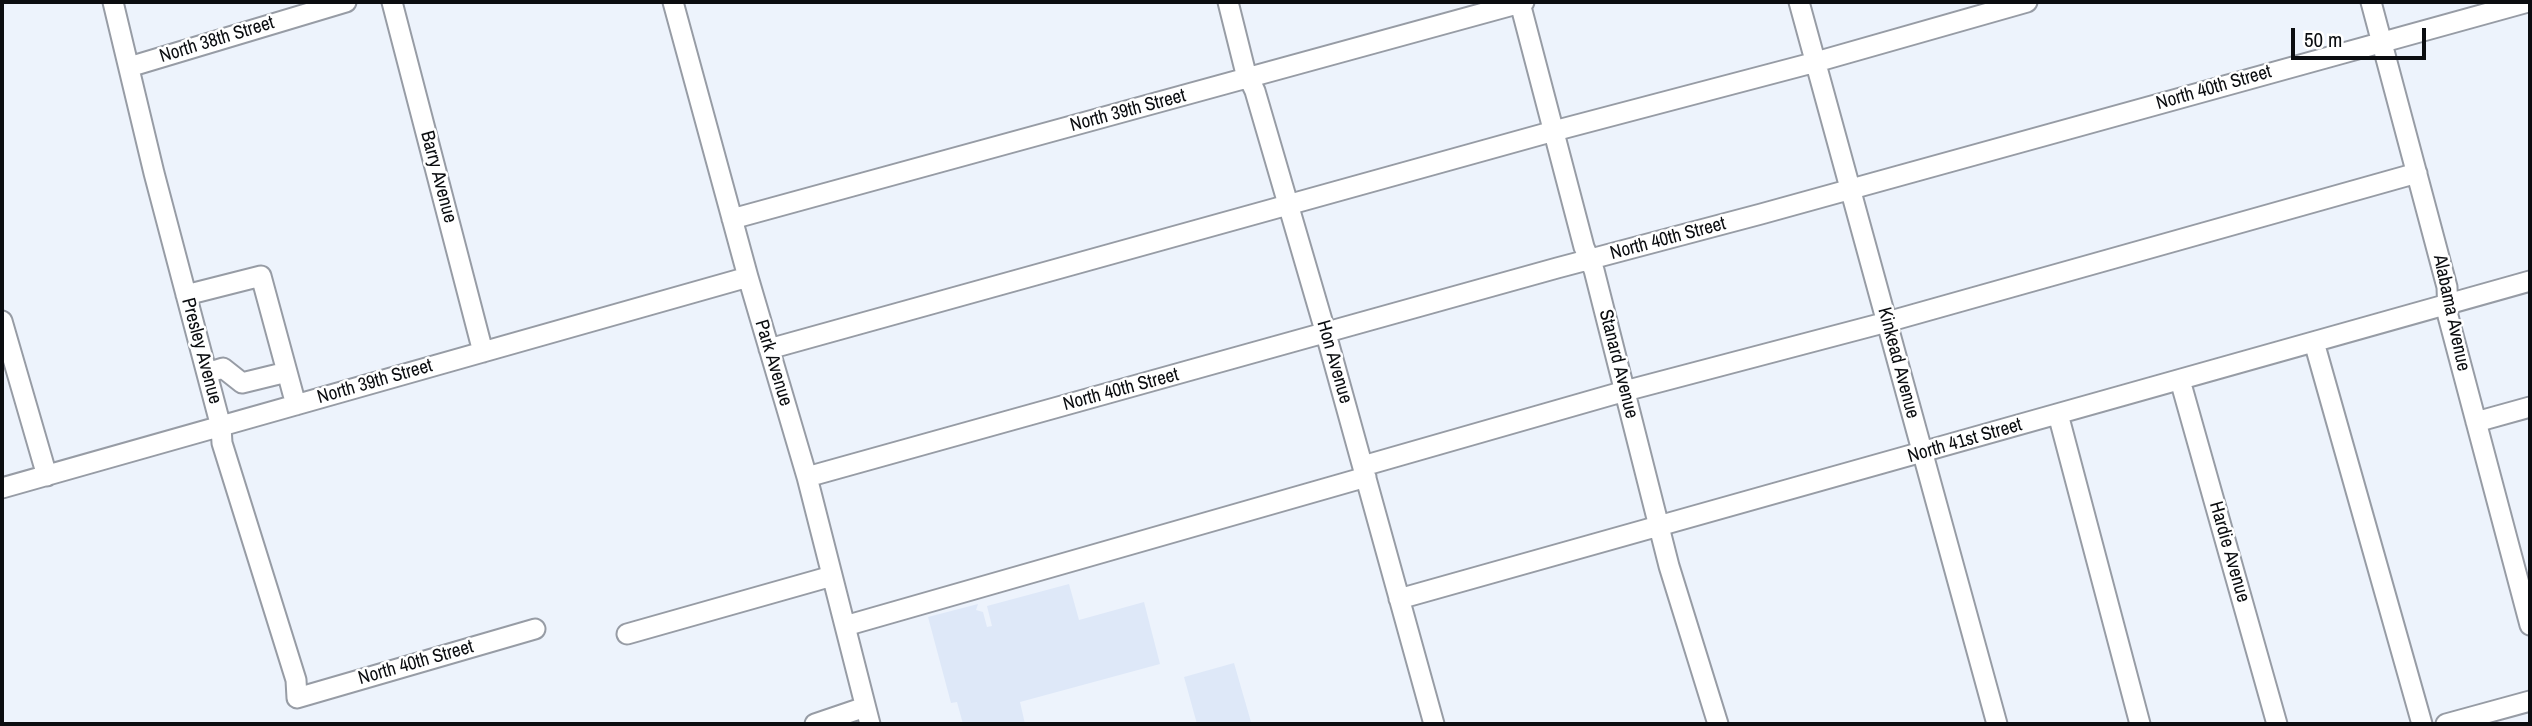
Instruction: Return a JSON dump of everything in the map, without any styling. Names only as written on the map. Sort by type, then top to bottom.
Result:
[{"type":"street","name":"Presley Avenue","points":[[113,2],[221,426],[222,443],[296,680],[298,698]]},
{"type":"street","name":"North 38th Street","points":[[129,67],[346,2]]},
{"type":"street","name":"Barry Avenue","points":[[392,2],[483,352]]},
{"type":"street","name":"Park Avenue","points":[[673,2],[748,277],[807,477],[868,716]]},
{"type":"street","name":"Hon Avenue","points":[[1228,2],[1326,334],[1434,724]]},
{"type":"street","name":"North 39th Street","points":[[732,219],[1522,2]]},
{"type":"street","name":"Stanard Avenue","points":[[1522,2],[1669,566],[1718,724]]},
{"type":"street","name":"Kinkead Avenue","points":[[1799,2],[1997,724]]},
{"type":"street","points":[[769,349],[2027,2]]},
{"type":"street","name":"Alabama Avenue","points":[[2371,2],[2447,287],[2448,316],[2530,625]]},
{"type":"street","name":"North 40th Street","points":[[807,477],[2528,2]]},
{"type":"street","points":[[845,626],[1625,391],[1887,322],[2417,173]]},
{"type":"street","points":[[186,295],[261,275],[296,405]]},
{"type":"street","name":"North 39th Street","points":[[2,488],[748,277]]},
{"type":"street","name":"North 41st Street","points":[[1399,599],[2530,281]]},
{"type":"street","points":[[2,321],[47,476]]},
{"type":"street","points":[[2314,342],[2422,724]]},
{"type":"street","points":[[207,373],[223,368],[242,383],[286,372]]},
{"type":"street","name":"Hardie Avenue","points":[[2180,380],[2277,724]]},
{"type":"street","points":[[2476,422],[2530,407]]},
{"type":"street","points":[[2058,414],[2140,724]]},
{"type":"street","points":[[627,634],[832,576]]},
{"type":"street","name":"North 40th Street","points":[[298,698],[535,629]]},
{"type":"street","points":[[2446,724],[2530,701]]},
{"type":"street","points":[[815,724],[868,716]]},
{"type":"shaded area","points":[[1069,584],[1079,620],[1144,602],[1160,664],[1020,702],[1025,724],[963,724],[957,702],[951,703],[928,617],[978,604],[976,610],[983,612],[987,627],[992,626],[987,606]]},
{"type":"shaded area","points":[[1234,663],[1251,722],[1197,724],[1184,677]]}]
